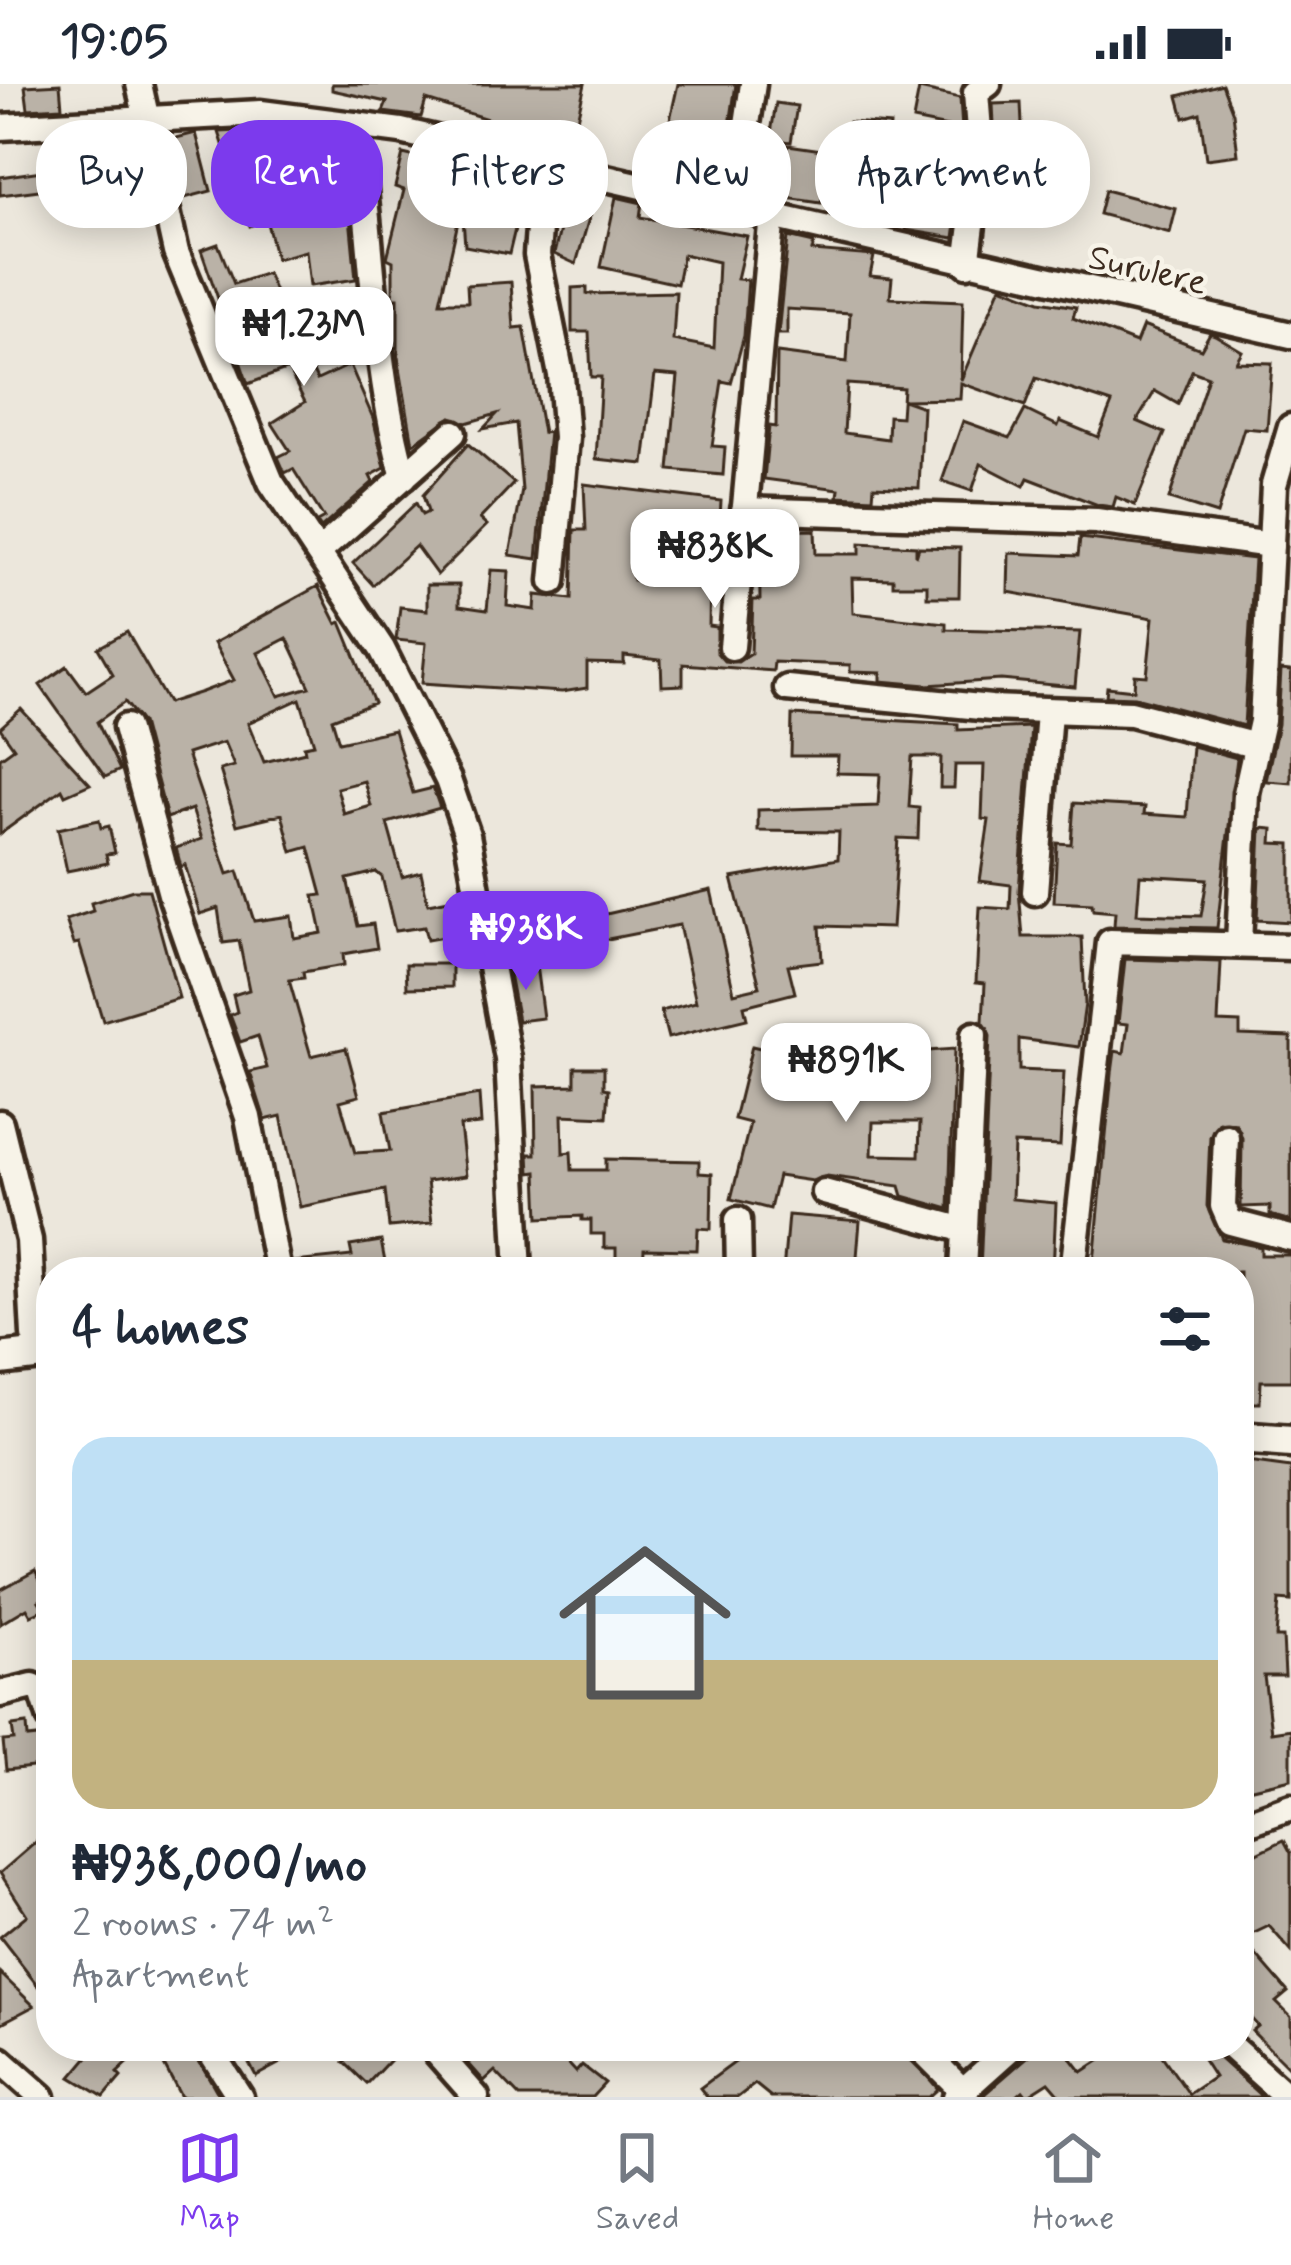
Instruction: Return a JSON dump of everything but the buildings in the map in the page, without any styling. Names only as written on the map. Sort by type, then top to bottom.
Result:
[{"type":"main road","points":[[0,1340],[36,1341]]},
{"type":"main road","points":[[0,1359],[36,1345]]},
{"type":"main road","points":[[1254,1421],[1291,1424]]},
{"type":"main road","points":[[1254,1439],[1291,1442]]},
{"type":"street","points":[[139,84],[176,252],[271,482],[382,649],[448,780],[467,835],[508,1059],[518,1257]]},
{"type":"street","points":[[748,120],[753,84]]},
{"type":"street","points":[[967,263],[981,154],[976,93],[988,84]]},
{"type":"street","name":"Surulere","points":[[0,127],[261,113],[316,120]]},
{"type":"street","name":"Surulere","points":[[791,219],[1291,335]]},
{"type":"street","points":[[370,228],[381,383],[404,477]]},
{"type":"street","points":[[539,228],[537,255],[561,375],[566,438],[553,581]]},
{"type":"street","points":[[732,647],[771,228]]},
{"type":"street","points":[[1239,944],[1253,745],[1262,722],[1274,485],[1291,427]]},
{"type":"street","points":[[319,552],[453,434]]},
{"type":"street","points":[[744,510],[1096,521],[1270,545]]},
{"type":"street","points":[[787,688],[1049,712],[1131,713],[1253,745]]},
{"type":"street","points":[[1035,892],[1049,712]]},
{"type":"street","points":[[126,727],[172,898],[248,1117],[275,1257]]},
{"type":"street","points":[[1074,1257],[1110,942],[1291,946]]},
{"type":"street","points":[[964,1257],[974,1035]]},
{"type":"street","points":[[0,1123],[36,1284]]},
{"type":"street","points":[[1226,1137],[1223,1206],[1230,1222],[1291,1238]]},
{"type":"street","points":[[824,1192],[965,1230]]},
{"type":"street","points":[[738,1220],[739,1257]]},
{"type":"street","points":[[0,1694],[36,1687]]},
{"type":"street","points":[[1254,1821],[1291,1807]]},
{"type":"street","points":[[0,2060],[42,2097]]},
{"type":"street","points":[[217,2061],[240,2097]]},
{"type":"street","points":[[444,2061],[476,2097]]},
{"type":"street","points":[[931,2061],[959,2094],[996,2061]]},
{"type":"street","points":[[1246,2061],[1286,2097]]}]
